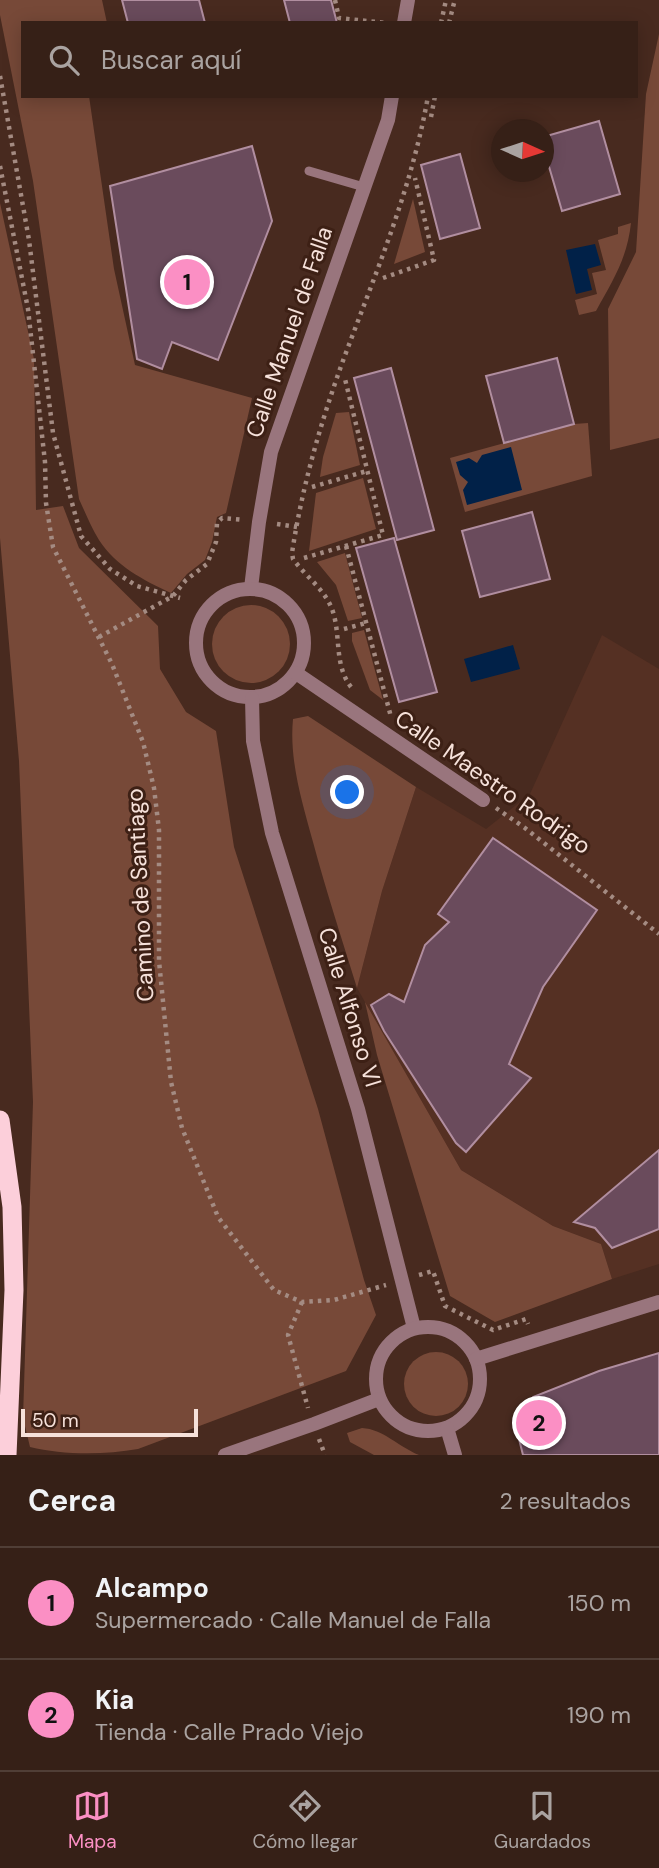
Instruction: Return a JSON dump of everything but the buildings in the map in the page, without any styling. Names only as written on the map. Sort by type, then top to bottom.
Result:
[{"type":"highway","points":[[0,1120],[12,1207],[14,1290],[7,1455]]},
{"type":"highway","points":[[10,1416],[22,1455]]},
{"type":"street","points":[[404,21],[408,0]]},
{"type":"street","name":"Calle Manuel de Falla","points":[[251,588],[271,452],[388,120],[391,98]]},
{"type":"street","points":[[251,588],[282,598],[294,610],[302,625],[305,641],[303,658],[296,673],[277,691],[252,698],[234,696],[219,688],[206,676],[198,661],[195,644],[198,627],[206,611],[218,599],[234,591],[251,588]]},
{"type":"street","name":"Calle Maestro Rodrigo","points":[[296,673],[484,800]]},
{"type":"street","name":"Calle Alfonso VI","points":[[252,698],[253,741],[272,833],[358,1109],[414,1328]]},
{"type":"street","points":[[476,1359],[659,1302]]},
{"type":"street","points":[[429,1326],[457,1335],[476,1359],[480,1375],[479,1392],[472,1407],[461,1420],[447,1429],[431,1432],[400,1424],[387,1413],[379,1399],[375,1382],[377,1364],[385,1348],[398,1336],[414,1328],[429,1326]]},
{"type":"street","points":[[225,1455],[379,1399]]},
{"type":"street","points":[[447,1429],[455,1455]]},
{"type":"lane","points":[[309,171],[364,187]]},
{"type":"path","points":[[335,0],[339,18],[367,21]]},
{"type":"path","points":[[441,21],[446,0]]},
{"type":"path","points":[[450,21],[457,0]]},
{"type":"path","points":[[0,76],[29,240],[53,433],[81,537],[110,569],[137,586],[180,598]]},
{"type":"path","points":[[355,714],[359,705],[359,694],[344,678],[332,611],[323,593],[293,559],[297,527],[317,436],[402,204],[428,98]]},
{"type":"path","points":[[431,117],[435,98]]},
{"type":"path","name":"Camino de Santiago","points":[[0,166],[28,310],[45,462],[46,503],[53,547],[99,637],[144,743],[155,788],[159,830],[159,961],[171,1082],[182,1128],[218,1217],[274,1290],[302,1302]]},
{"type":"path","points":[[383,278],[434,260],[415,178]]},
{"type":"path","points":[[304,558],[383,535],[345,379]]},
{"type":"path","points":[[38,404],[50,401]]},
{"type":"path","points":[[313,486],[367,471]]},
{"type":"path","points":[[99,637],[173,596],[186,580],[207,564],[216,542],[217,523],[222,518],[297,527]]},
{"type":"path","points":[[346,546],[392,715]]},
{"type":"path","points":[[344,629],[366,623]]},
{"type":"path","name":"Calle Maestro Rodrigo","points":[[484,800],[525,828],[659,933]]},
{"type":"path","points":[[417,1275],[433,1271],[445,1306],[493,1330],[526,1319],[528,1325]]},
{"type":"path","points":[[306,1399],[288,1335],[302,1302],[334,1300],[389,1284]]},
{"type":"shaded area","points":[[0,0],[102,0],[107,21],[21,21],[21,98],[89,98],[114,269],[135,365],[252,398],[226,513],[217,517],[205,560],[187,574],[171,593],[140,577],[113,557],[99,540],[79,499],[33,181],[0,15]]},
{"type":"shaded area","points":[[659,34],[659,438],[610,450],[608,309],[636,252],[646,94]]},
{"type":"shaded area","points":[[413,199],[425,252],[394,264]]},
{"type":"shaded area","points":[[0,203],[34,359],[36,510],[63,506],[79,548],[158,626],[160,669],[186,712],[216,731],[234,847],[318,1109],[376,1315],[346,1371],[138,1449],[111,1452],[69,1453],[30,1447],[23,1418],[33,1102],[19,761],[0,538]]},
{"type":"shaded area","points":[[631,223],[623,258],[596,311],[579,315],[575,300],[597,294],[592,273],[606,270],[598,240],[618,234],[618,227]]},
{"type":"shaded area","points":[[349,412],[360,465],[320,477],[336,413]]},
{"type":"shaded area","points":[[588,423],[592,476],[465,512],[450,458],[574,424]]},
{"type":"shaded area","points":[[363,478],[376,529],[309,551],[316,493]]},
{"type":"shaded area","points":[[345,553],[362,618],[348,621],[336,585],[317,562]]},
{"type":"shaded area","points":[[251,605],[266,608],[278,617],[287,629],[290,644],[287,659],[278,671],[266,680],[251,683],[236,680],[224,671],[215,659],[212,644],[215,629],[224,617],[236,608]]},
{"type":"shaded area","points":[[364,630],[383,700],[370,690],[352,641],[352,633]]},
{"type":"shaded area","points":[[602,635],[659,669],[659,1264],[612,1279],[601,1244],[553,1226],[461,1170],[357,988],[382,891],[416,787],[486,829],[530,794]]},
{"type":"shaded area","points":[[308,716],[416,787],[382,891],[357,988],[323,879],[297,781],[293,719]]},
{"type":"shaded area","points":[[365,1002],[461,1170],[553,1226],[601,1244],[612,1279],[495,1322],[450,1296],[377,1055]]},
{"type":"shaded area","points":[[430,1352],[442,1352],[459,1361],[466,1372],[466,1396],[459,1407],[442,1416],[430,1416],[418,1411],[409,1402],[404,1390],[404,1378],[409,1366],[418,1357]]},
{"type":"shaded area","points":[[362,1428],[384,1435],[419,1455],[374,1455],[350,1442],[347,1433]]},
{"type":"water","points":[[595,244],[601,265],[587,269],[592,290],[576,294],[566,250]]},
{"type":"water","points":[[511,447],[522,490],[467,505],[463,490],[468,482],[460,475],[456,462],[469,458],[477,463],[482,455]]},
{"type":"water","points":[[513,645],[520,669],[471,682],[464,659]]},
{"type":"place","name":"Alcampo","points":[[187,282]]},
{"type":"place","name":"Kia","points":[[539,1423]]}]
